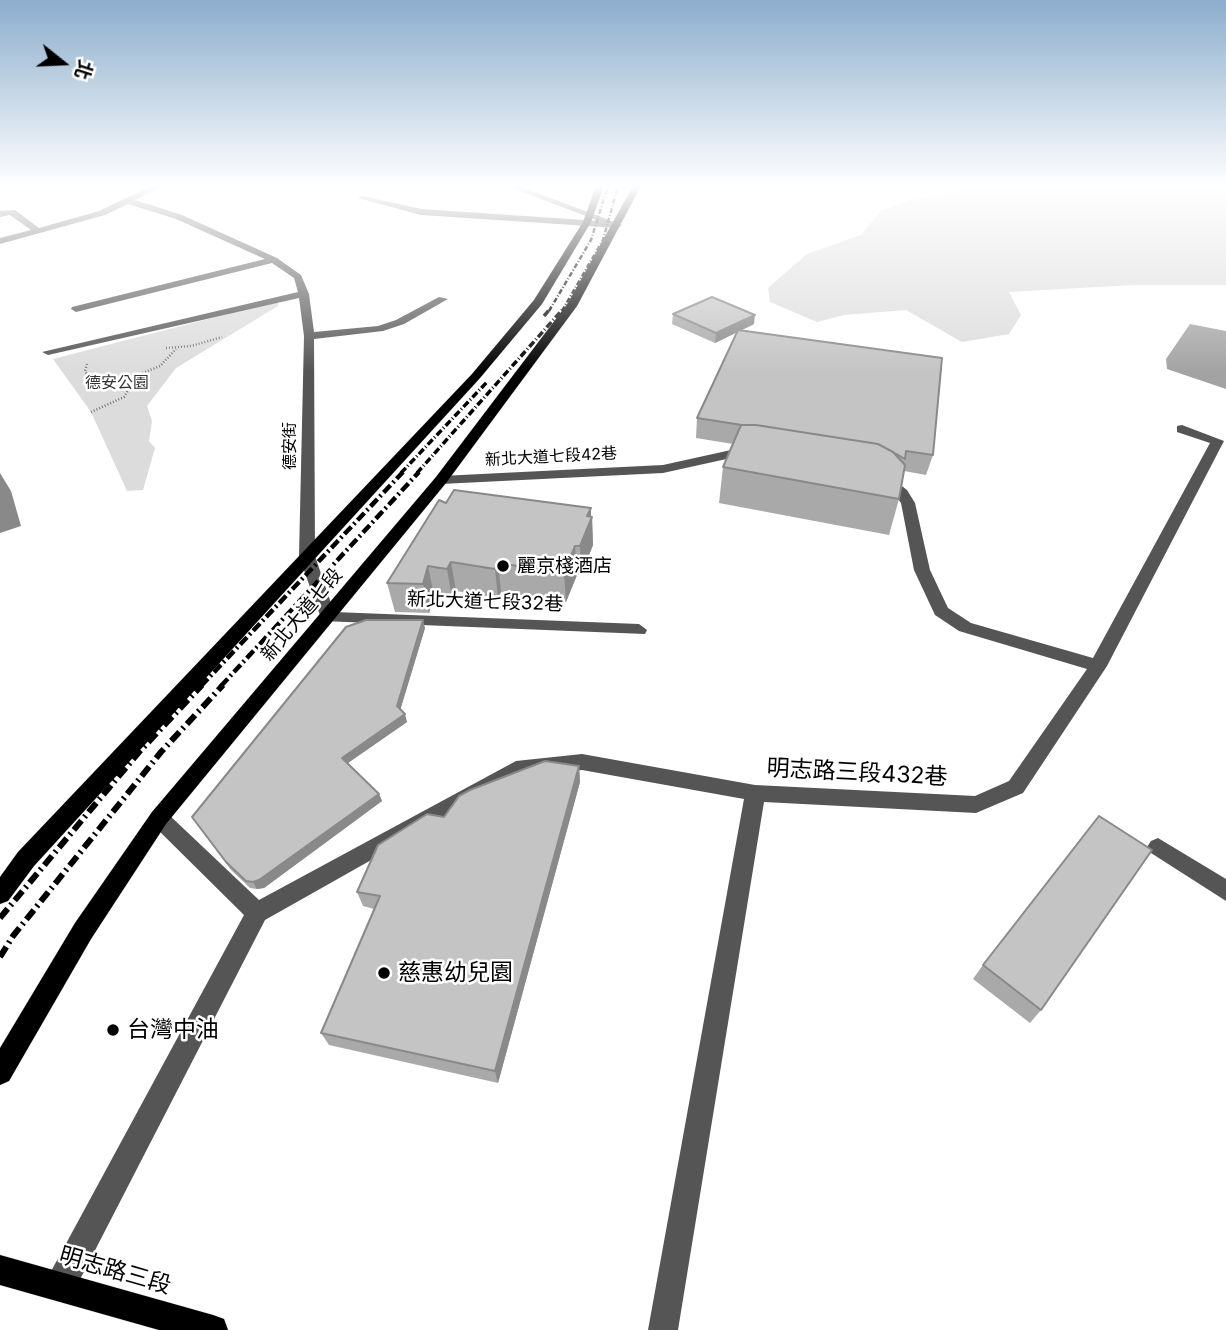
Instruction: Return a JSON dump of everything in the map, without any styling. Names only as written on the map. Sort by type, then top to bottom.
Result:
[{"type":"main road","name":"新北大道七段","points":[[0,894],[26,859],[494,355],[538,302],[570,248]]},
{"type":"main road","name":"新北大道七段","points":[[0,1072],[83,931],[159,818],[441,480],[572,304],[605,248]]},
{"type":"main road","name":"明志路三段","points":[[0,1270],[213,1330]]},
{"type":"street","points":[[48,352],[304,294],[298,277],[274,260],[248,248]]},
{"type":"street","points":[[76,309],[274,260]]},
{"type":"street","name":"德安街","points":[[304,294],[309,336],[307,556],[328,617]]},
{"type":"street","points":[[309,336],[379,329],[443,299]]},
{"type":"street","name":"明志路三段432巷","points":[[663,1330],[755,793],[976,805],[1016,787],[1098,666],[1217,440],[1182,429]]},
{"type":"street","name":"新北大道七段42巷","points":[[441,480],[663,470],[732,454],[765,456]]},
{"type":"street","points":[[874,474],[890,482],[908,503],[922,570],[941,611],[965,627],[1098,666]]},
{"type":"street","name":"新北大道七段32巷","points":[[328,617],[639,630]]},
{"type":"street","points":[[60,1286],[257,913],[516,769],[582,762],[755,793]]},
{"type":"street","points":[[159,818],[257,913]]},
{"type":"street","points":[[1158,847],[1226,891]]},
{"type":"path","points":[[163,348],[176,349],[222,337]]},
{"type":"path","points":[[91,360],[85,366],[89,377],[128,379],[160,366],[176,349]]},
{"type":"path","points":[[90,412],[124,397],[130,387],[128,379]]},
{"type":"green space","points":[[824,248],[1226,248],[1226,285],[1133,285],[1009,292],[1021,315],[1009,334],[962,342],[906,310],[844,315],[817,322],[770,302],[768,288],[807,254]]},
{"type":"green space","name":"德安公園","points":[[278,301],[278,306],[176,368],[147,406],[152,421],[149,441],[155,448],[143,490],[127,491],[91,412],[53,359]]},
{"type":"shaded area","points":[[1190,324],[1226,331],[1226,389],[1167,369],[1166,359]]},
{"type":"building","points":[[712,297],[755,315],[716,333],[673,314]]},
{"type":"building","points":[[738,330],[942,358],[933,455],[906,451],[905,459],[878,444],[697,418]]},
{"type":"building","points":[[741,425],[878,444],[893,452],[905,465],[899,499],[723,467]]},
{"type":"building","points":[[454,490],[591,508],[587,516],[592,517],[580,546],[575,546],[564,573],[498,563],[495,569],[451,562],[447,569],[428,566],[423,584],[387,583],[439,500],[446,503]]},
{"type":"building","points":[[366,620],[423,620],[397,706],[405,714],[342,758],[379,794],[259,880],[246,881],[226,862],[192,817],[346,627]]},
{"type":"building","points":[[545,761],[579,766],[495,1071],[321,1033],[380,896],[357,892],[378,845],[427,814],[444,817],[459,796],[470,790]]},
{"type":"building","points":[[1099,816],[1152,850],[1041,1010],[983,965]]},
{"type":"railway","points":[[549,311],[586,248]]},
{"type":"railway","points":[[562,311],[598,248]]},
{"type":"railway","points":[[544,316],[550,309]]},
{"type":"railway","points":[[417,473],[563,309]]},
{"type":"railway","points":[[401,473],[487,382]]},
{"type":"railway","points":[[201,686],[403,472]]},
{"type":"railway","points":[[221,686],[419,472]]},
{"type":"railway","points":[[0,918],[139,752],[202,685]]},
{"type":"railway","points":[[0,957],[13,936],[161,752],[223,685]]},
{"type":"place","name":"麗京棧酒店","points":[[503,566]]},
{"type":"place","name":"慈惠幼兒園","points":[[384,973]]},
{"type":"place","name":"台灣中油","points":[[113,1030]]}]
